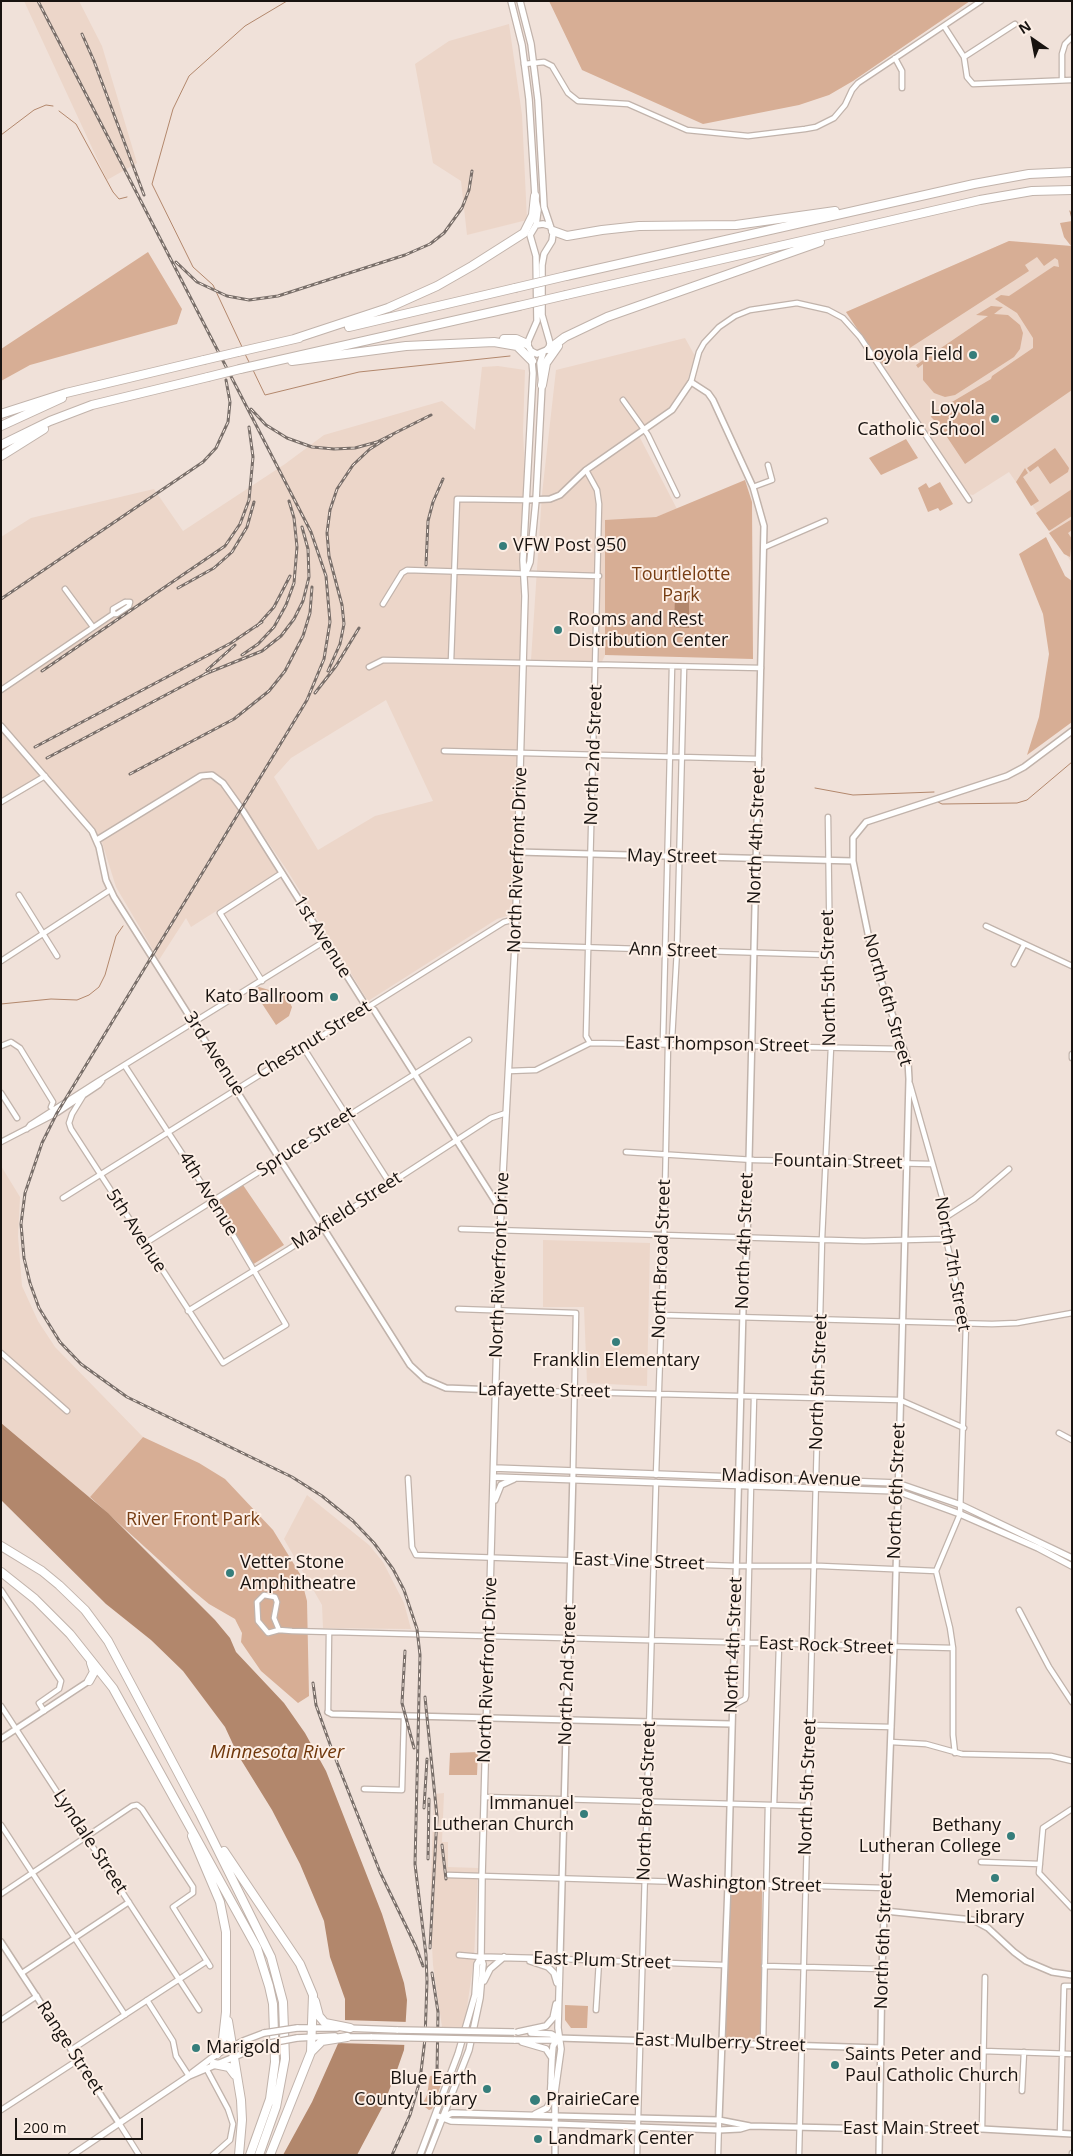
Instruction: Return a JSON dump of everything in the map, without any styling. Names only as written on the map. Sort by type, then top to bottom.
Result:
[{"type":"highway","points":[[1,414],[66,393],[566,276],[1002,178],[1072,172]]},
{"type":"highway","points":[[1,445],[50,421],[92,405],[208,377],[906,216],[1007,195],[1072,190]]},
{"type":"highway","points":[[294,339],[347,323],[417,296],[472,266],[532,228],[535,196]]},
{"type":"highway","points":[[551,229],[567,236],[639,226],[736,225],[882,205]]},
{"type":"highway","points":[[546,351],[580,329],[607,317],[783,253],[906,216]]},
{"type":"highway","points":[[542,385],[546,363],[552,353],[580,329]]},
{"type":"highway","points":[[273,362],[303,361],[406,346],[494,342],[512,338],[529,347]]},
{"type":"highway","points":[[494,342],[517,346],[532,361]]},
{"type":"highway","points":[[1,426],[60,399],[122,380]]},
{"type":"highway","points":[[1,456],[28,438],[92,405]]},
{"type":"highway","points":[[1,1546],[23,1558],[59,1585],[85,1610],[108,1641],[199,1812],[271,1957],[283,2002],[285,2035],[283,2079],[259,2155]]},
{"type":"highway","points":[[1,1572],[35,1599],[70,1634],[113,1688],[248,1930],[269,1986],[275,2023],[273,2080],[264,2118],[250,2155]]},
{"type":"highway","points":[[70,1634],[94,1668],[94,1674],[89,1681]]},
{"type":"highway","points":[[89,1681],[101,1679],[113,1688]]},
{"type":"highway","points":[[174,1796],[214,1886],[224,1917],[228,1950],[226,2012],[224,2039],[217,2054]]},
{"type":"highway","points":[[199,1812],[300,1964],[313,1995],[319,2016],[328,2026],[349,2032]]},
{"type":"highway","points":[[311,2052],[313,1995]]},
{"type":"highway","points":[[226,2012],[233,2045],[242,2120],[239,2155]]},
{"type":"highway","points":[[270,2155],[311,2052],[318,2043],[326,2038],[349,2032]]},
{"type":"highway","points":[[214,2064],[229,2067],[237,2079]]},
{"type":"main road","points":[[511,1],[529,99],[535,196]]},
{"type":"main road","points":[[520,1],[531,44],[538,100],[544,207],[551,229],[552,241],[540,257]]},
{"type":"main road","points":[[546,351],[538,354],[529,347],[540,321],[540,257],[530,237],[532,228],[544,224],[551,229]]},
{"type":"main road","name":"North Riverfront Drive","points":[[525,574],[530,562],[536,500],[542,385],[540,363],[550,339],[540,321]]},
{"type":"main road","name":"North Riverfront Drive","points":[[481,1956],[500,1230],[516,945],[524,560],[532,361],[529,347]]},
{"type":"main road","name":"Madison Avenue","points":[[494,1468],[897,1483],[961,1505],[1072,1558]]},
{"type":"main road","name":"Madison Avenue","points":[[494,1476],[816,1487],[897,1492],[960,1514],[1038,1548],[1072,1566]]},
{"type":"main road","points":[[493,1504],[503,1483],[522,1478]]},
{"type":"main road","points":[[480,1998],[483,1964],[481,1956]]},
{"type":"main road","points":[[420,2155],[458,2054],[473,2004],[477,1964],[481,1956]]},
{"type":"main road","name":"East Plum Street","points":[[481,1956],[560,1959]]},
{"type":"main road","points":[[428,2155],[469,2050],[486,1973],[504,1957]]},
{"type":"main road","points":[[516,2032],[535,2030],[548,2024],[553,2018],[559,1993],[555,1976],[551,1969],[520,1958]]},
{"type":"main road","name":"North 2nd Street","points":[[555,2124],[555,2092],[560,2049],[558,2038],[560,1959]]},
{"type":"main road","points":[[72,2155],[189,2076],[217,2054],[233,2045],[264,2034],[297,2028],[328,2026]]},
{"type":"main road","points":[[349,2032],[374,2029],[516,2032],[551,2034],[558,2038]]},
{"type":"main road","points":[[349,2032],[372,2037],[517,2041],[553,2040],[558,2038]]},
{"type":"main road","points":[[189,2076],[234,2055],[265,2044],[297,2038],[326,2038]]},
{"type":"main road","name":"North 2nd Street","points":[[555,2092],[551,2082],[552,2058],[553,2046],[558,2038]]},
{"type":"main road","points":[[517,2041],[546,2049],[552,2058]]},
{"type":"main road","points":[[530,2116],[547,2108],[551,2082]]},
{"type":"main road","name":"East Main Street","points":[[443,2117],[452,2114],[555,2116]]},
{"type":"main road","name":"East Main Street","points":[[435,2115],[451,2121],[555,2124]]},
{"type":"street","points":[[524,64],[544,62],[552,66],[568,93],[575,100],[585,103],[628,104],[687,130],[730,136],[762,135],[804,129],[827,123],[840,112],[858,83],[981,1]]},
{"type":"street","points":[[964,57],[1015,24]]},
{"type":"street","points":[[944,26],[964,57],[967,77],[973,84],[1072,80]]},
{"type":"street","points":[[1062,80],[1062,54],[1065,44],[1072,37]]},
{"type":"street","points":[[895,58],[902,71],[902,88]]},
{"type":"street","points":[[451,661],[457,499],[536,500],[555,498],[586,470],[672,410],[691,382],[699,352],[704,343],[719,327],[735,316],[750,310],[797,303],[828,310],[843,318],[860,336],[969,500]]},
{"type":"street","name":"North 4th Street","points":[[691,382],[708,393],[713,400],[753,488],[764,526],[765,547],[747,1237],[740,1397],[728,1884],[723,1965],[719,2120]]},
{"type":"street","points":[[623,400],[644,430],[677,495]]},
{"type":"street","points":[[753,488],[772,480],[768,465]]},
{"type":"street","name":"North 2nd Street","points":[[586,470],[599,497],[595,756],[586,1036],[590,1043]]},
{"type":"street","points":[[765,547],[825,521]]},
{"type":"street","points":[[384,604],[402,573],[406,570],[599,576]]},
{"type":"street","points":[[65,589],[93,627]]},
{"type":"street","points":[[1,690],[113,614]]},
{"type":"street","points":[[369,667],[383,660],[684,668],[762,668]]},
{"type":"street","name":"North Broad Street","points":[[668,1044],[663,1040],[672,667]]},
{"type":"street","name":"North Broad Street","points":[[656,1474],[668,1044],[672,1039],[677,950],[684,668]]},
{"type":"street","name":"3rd Avenue","points":[[1,726],[83,819],[96,840],[110,890],[405,1358],[415,1371],[431,1383]]},
{"type":"street","name":"North 6th Street","points":[[879,2155],[882,1969],[894,1648],[894,1568],[909,1079],[908,1062],[872,953],[853,861],[853,838],[866,822],[1007,776],[1024,767],[1072,731]]},
{"type":"street","points":[[444,751],[759,759]]},
{"type":"street","name":"1st Avenue","points":[[96,840],[201,776],[212,775],[228,789],[364,1003],[374,1010],[502,1212]]},
{"type":"street","points":[[1,802],[45,776]]},
{"type":"street","name":"North 5th Street","points":[[799,2155],[816,1479],[820,1398],[822,1239],[831,1047],[826,861],[828,818]]},
{"type":"street","name":"May Street","points":[[518,852],[679,858],[853,861]]},
{"type":"street","points":[[262,981],[220,913],[282,873]]},
{"type":"street","points":[[1,961],[110,890]]},
{"type":"street","points":[[19,895],[57,956]]},
{"type":"street","name":"Chestnut Street","points":[[63,1198],[101,1176],[504,922],[516,919]]},
{"type":"street","points":[[986,926],[1072,966]]},
{"type":"street","points":[[27,1129],[30,1124],[325,941]]},
{"type":"street","name":"Ann Street","points":[[516,945],[830,954]]},
{"type":"street","points":[[1014,964],[1024,945]]},
{"type":"street","name":"Spruce Street","points":[[144,1244],[469,1040]]},
{"type":"street","points":[[1,1046],[11,1042],[20,1048],[53,1102],[50,1107]]},
{"type":"street","points":[[509,1071],[536,1070],[590,1043]]},
{"type":"street","name":"East Thompson Street","points":[[590,1043],[903,1049]]},
{"type":"street","points":[[303,1048],[390,1182]]},
{"type":"street","name":"4th Avenue","points":[[125,1066],[170,1132],[213,1201],[286,1325],[223,1363]]},
{"type":"street","name":"North 7th Street","points":[[909,1079],[946,1217],[946,1239],[966,1324],[960,1514],[936,1571]]},
{"type":"street","points":[[1,1142],[32,1128],[83,1096],[102,1081]]},
{"type":"street","points":[[1,1093],[17,1118]]},
{"type":"street","name":"5th Avenue","points":[[83,1096],[72,1114],[71,1129],[223,1363]]},
{"type":"street","name":"Maxfield Street","points":[[188,1311],[491,1118],[506,1113]]},
{"type":"street","name":"Fountain Street","points":[[626,1152],[748,1160],[931,1164]]},
{"type":"street","points":[[946,1217],[974,1199],[1009,1169]]},
{"type":"street","points":[[461,1229],[903,1241],[910,1238],[946,1239]]},
{"type":"street","points":[[458,1309],[498,1310]]},
{"type":"street","name":"North 2nd Street","points":[[498,1310],[576,1313],[572,1560],[560,1959]]},
{"type":"street","points":[[661,1315],[966,1324],[1017,1323],[1072,1313]]},
{"type":"street","points":[[1,1352],[68,1411]]},
{"type":"street","name":"Lafayette Street","points":[[431,1383],[446,1388],[496,1390],[900,1400]]},
{"type":"street","points":[[752,1477],[754,1397]]},
{"type":"street","points":[[900,1400],[964,1428]]},
{"type":"street","points":[[1059,1433],[1072,1440]]},
{"type":"street","name":"East Vine Street","points":[[408,1478],[414,1553],[419,1555],[736,1566],[894,1568],[936,1571]]},
{"type":"street","name":"North Broad Street","points":[[637,2155],[656,1482]]},
{"type":"street","points":[[732,1706],[745,1699],[746,1696],[751,1485]]},
{"type":"street","points":[[936,1571],[953,1648],[953,1735],[955,1753]]},
{"type":"street","points":[[1,1590],[61,1681],[59,1690],[38,1703],[44,1711]]},
{"type":"street","name":"East Rock Street","points":[[279,1630],[274,1618],[277,1602],[272,1595],[264,1595],[257,1602],[258,1621],[268,1633],[279,1630],[812,1646],[953,1648]]},
{"type":"street","points":[[1019,1610],[1049,1667],[1072,1702]]},
{"type":"street","points":[[329,1632],[328,1712],[332,1714],[566,1718],[731,1724]]},
{"type":"street","points":[[774,1805],[779,1645]]},
{"type":"street","points":[[1,1739],[89,1681]]},
{"type":"street","name":"Lyndale Street","points":[[1,1706],[199,2010]]},
{"type":"street","points":[[364,1789],[402,1790],[404,1716]]},
{"type":"street","points":[[811,1725],[891,1727]]},
{"type":"street","points":[[891,1742],[926,1744],[955,1753],[1051,1756],[1072,1761]]},
{"type":"street","points":[[484,1797],[808,1806]]},
{"type":"street","points":[[1,1894],[132,1806],[137,1805],[142,1809],[194,1891],[172,1907],[210,1966]]},
{"type":"street","points":[[763,2045],[768,1805]]},
{"type":"street","points":[[1072,1809],[1043,1828],[1040,1864],[1042,1876],[1072,1908]]},
{"type":"street","points":[[1,1825],[125,2015]]},
{"type":"street","points":[[982,1862],[1040,1864]]},
{"type":"street","name":"Washington Street","points":[[448,1875],[886,1888]]},
{"type":"street","points":[[22,1973],[129,1902]]},
{"type":"street","points":[[885,1911],[972,1920],[988,1928],[1026,1961],[1052,1972],[1072,1975]]},
{"type":"street","name":"Range Street","points":[[1,1942],[139,2155]]},
{"type":"street","points":[[459,1955],[481,1956]]},
{"type":"street","name":"East Plum Street","points":[[560,1959],[723,1965]]},
{"type":"street","points":[[71,2050],[207,1961]]},
{"type":"street","points":[[596,2010],[599,1961]]},
{"type":"street","points":[[764,1966],[882,1969]]},
{"type":"street","points":[[982,2129],[985,1978]]},
{"type":"street","points":[[1060,2133],[1064,1986],[1072,1986]]},
{"type":"street","points":[[1,2020],[37,1996]]},
{"type":"street","points":[[147,2000],[174,2040],[176,2056],[189,2076]]},
{"type":"street","name":"East Mulberry Street","points":[[558,2038],[882,2048]]},
{"type":"street","points":[[983,2052],[1072,2054]]},
{"type":"street","points":[[1022,2092],[1024,2052]]},
{"type":"street","points":[[1,2110],[78,2060]]},
{"type":"street","points":[[206,2068],[228,2109],[233,2124],[230,2140],[213,2155]]},
{"type":"street","name":"East Main Street","points":[[555,2116],[719,2120],[750,2126],[982,2129],[1072,2134]]},
{"type":"street","points":[[718,2155],[719,2120]]},
{"type":"street","points":[[555,2124],[555,2155]]},
{"type":"street","name":"East Main Street","points":[[555,2124],[718,2130],[740,2129],[750,2126]]},
{"type":"shaded area","points":[[24,1],[79,1],[102,46],[137,163],[107,180]]},
{"type":"shaded area","points":[[509,24],[522,115],[527,220],[467,235],[461,181],[433,163],[415,64],[449,41]]},
{"type":"shaded area","name":"Loyola Catholic School","points":[[1009,241],[1072,246],[1072,563],[1009,472],[973,495],[968,494],[846,312]]},
{"type":"shaded area","points":[[685,338],[695,356],[686,385],[670,409],[638,434],[677,509],[656,517],[605,521],[605,655],[601,664],[531,660],[542,494],[556,370]]},
{"type":"shaded area","points":[[498,366],[525,370],[523,431],[526,498],[521,536],[520,720],[513,914],[497,919],[368,1001],[287,870],[250,816],[246,822],[278,872],[191,927],[186,918],[159,960],[116,887],[101,839],[1,721],[1,537],[31,518],[154,489],[183,531],[285,464],[324,435],[442,401],[475,430],[482,367]],"holes":[[[386,700],[433,801],[375,816],[318,850],[274,777],[291,758]]]},
{"type":"shaded area","points":[[1,731],[45,780],[1,806]]},
{"type":"shaded area","points":[[1,1166],[20,1197],[18,1236],[22,1286],[38,1321],[55,1347],[143,1437],[90,1497],[77,1502],[1,1442]]},
{"type":"shaded area","points":[[543,1240],[650,1243],[647,1386],[587,1383],[584,1307],[543,1307]]},
{"type":"shaded area","points":[[307,1495],[369,1545],[383,1562],[404,1603],[411,1629],[323,1628],[322,1605],[284,1539]]},
{"type":"shaded area","points":[[444,1793],[442,1842],[448,1842],[448,1867],[478,1868],[474,1959],[464,2028],[442,2027],[433,1965],[430,1906],[434,1794]]},
{"type":"green space","points":[[549,1],[970,1],[853,81],[829,95],[799,105],[703,124],[582,70]]},
{"type":"green space","points":[[1072,221],[1072,390],[965,464],[939,425],[931,417],[932,412],[991,379],[992,376],[1033,348],[1033,338],[1017,313],[995,299],[1001,295],[1009,296],[1054,266],[1059,267],[1058,260],[1055,258],[1044,266],[1037,257],[1025,265],[1029,271],[882,366],[846,312],[1009,241],[1071,246],[1064,237],[1060,223]]},
{"type":"green space","points":[[148,252],[182,309],[177,324],[30,365],[1,381],[1,349]]},
{"type":"green space","points":[[991,306],[1003,307],[994,314],[1008,315],[1020,325],[1023,333],[1020,349],[1014,357],[955,395],[945,397],[934,393],[923,380],[923,364],[918,368],[916,365],[988,316],[976,315]]},
{"type":"green space","points":[[906,439],[918,458],[881,475],[869,458]]},
{"type":"green space","points":[[1055,448],[1069,468],[1068,472],[1050,484],[1038,466],[1030,472],[1027,468]]},
{"type":"green space","points":[[1025,468],[1028,473],[1023,477],[1039,501],[1031,506],[1016,482]]},
{"type":"green space","name":"Tourtlelotte Park","points":[[745,480],[752,502],[753,659],[605,655],[605,520],[656,517]]},
{"type":"green space","points":[[940,482],[953,504],[940,511],[938,508],[928,512],[918,488],[926,483],[929,488]]},
{"type":"green space","points":[[1072,489],[1072,516],[1049,531],[1036,513]]},
{"type":"green space","points":[[1072,519],[1072,530],[1068,533],[1072,539],[1070,557],[1064,554],[1049,533]]},
{"type":"green space","points":[[1046,537],[1065,576],[1072,581],[1072,722],[1027,755],[1039,717],[1049,654],[1043,614],[1019,554]]},
{"type":"green space","points":[[259,987],[286,995],[292,1007],[289,1016],[276,1025],[257,996],[252,998],[248,994]]},
{"type":"green space","points":[[243,1185],[284,1245],[252,1265],[217,1201]]},
{"type":"green space","name":"River Front Park","points":[[143,1437],[199,1463],[225,1479],[273,1530],[300,1574],[307,1601],[309,1696],[298,1703],[261,1671],[241,1642],[242,1633],[235,1619],[209,1604],[192,1590],[90,1497]]},
{"type":"green space","points":[[478,1752],[477,1775],[449,1775],[450,1753]]},
{"type":"green space","points":[[762,1888],[761,2039],[725,2038],[731,1889]]},
{"type":"green space","points":[[565,2005],[588,2006],[587,2028],[571,2028],[565,2020]]},
{"type":"green space","points":[[445,2074],[432,2109],[429,2110],[422,2105],[427,2095],[430,2076]]},
{"type":"water","points":[[675,596],[689,596],[689,628],[674,627]]},
{"type":"water","name":"Minnesota River","points":[[1,1423],[108,1513],[215,1620],[230,1638],[236,1652],[284,1703],[305,1733],[326,1771],[382,1914],[404,1983],[407,2000],[404,2050],[383,2106],[357,2155],[283,2155],[312,2102],[345,2028],[345,1999],[330,1957],[324,1921],[300,1864],[272,1810],[238,1755],[225,1727],[183,1671],[151,1640],[106,1604],[1,1500]]},
{"type":"pier","points":[[343,2020],[409,2022],[407,2045],[337,2043],[343,2028]]},
{"type":"waterway","points":[[243,349],[213,285],[193,267],[152,184],[173,109],[189,76],[245,26],[287,1]]},
{"type":"waterway","points":[[1,135],[34,110],[46,105],[53,106]]},
{"type":"waterway","points":[[59,111],[76,124],[113,192],[119,199],[127,197]]},
{"type":"waterway","points":[[1070,211],[1072,219]]},
{"type":"waterway","points":[[245,354],[250,364]]},
{"type":"waterway","points":[[253,370],[265,395],[359,372],[510,356]]},
{"type":"waterway","points":[[938,802],[942,804],[1017,803],[1027,800],[1072,762]]},
{"type":"waterway","points":[[815,788],[853,795],[934,792]]},
{"type":"waterway","points":[[1,1004],[51,999],[77,1000],[89,995],[99,987],[105,975],[116,936],[123,926]]},
{"type":"railway","points":[[38,1],[311,532],[326,576],[330,622],[324,659],[307,700],[57,1113],[42,1143],[25,1193],[21,1224],[24,1258],[39,1308],[60,1342],[81,1364],[127,1397],[292,1477],[322,1496],[353,1521],[374,1543],[393,1569],[404,1590],[417,1629],[420,1655],[415,1864],[426,1955],[427,1981],[425,2039],[420,2080],[410,2115],[392,2155]]},
{"type":"railway","points":[[82,34],[144,195]]},
{"type":"railway","points":[[176,262],[197,282],[227,296],[249,300],[278,296],[405,255],[430,244],[444,233],[462,208],[469,190],[472,171]]},
{"type":"railway","points":[[1,599],[203,462],[216,448],[228,422],[230,402],[226,380]]},
{"type":"railway","points":[[251,409],[266,425],[287,438],[312,447],[334,449],[355,448],[377,442],[431,415]]},
{"type":"railway","points":[[42,671],[225,546],[240,524],[249,500],[253,457],[249,427]]},
{"type":"railway","points":[[328,671],[340,644],[344,624],[342,605],[329,556],[327,533],[330,510],[337,489],[353,465],[370,449],[392,435]]},
{"type":"railway","points":[[426,565],[428,521],[433,502],[443,479]]},
{"type":"railway","points":[[242,655],[258,644],[274,627],[286,605],[294,583],[297,547],[294,518],[289,501]]},
{"type":"railway","points":[[178,588],[214,568],[232,552],[247,527],[254,502]]},
{"type":"railway","points":[[205,674],[262,651],[281,636],[294,619],[303,601],[309,577],[308,549],[302,527]]},
{"type":"railway","points":[[257,626],[274,607],[290,576]]},
{"type":"railway","points":[[130,774],[234,719],[269,691],[285,671],[303,636],[310,613],[312,587]]},
{"type":"railway","points":[[35,747],[231,643],[262,622]]},
{"type":"railway","points":[[315,693],[336,666],[359,628]]},
{"type":"railway","points":[[207,670],[235,645]]},
{"type":"railway","points":[[47,758],[211,671]]},
{"type":"railway","points":[[405,1651],[402,1703],[414,1748]]},
{"type":"railway","points":[[313,1683],[316,1705],[331,1747],[380,1872],[416,1947],[423,1966]]},
{"type":"railway","points":[[425,1697],[437,1817],[430,1948]]},
{"type":"railway","points":[[424,1808],[427,1759]]},
{"type":"railway","points":[[428,1859],[429,1799]]},
{"type":"railway","points":[[442,1845],[446,1879]]},
{"type":"railway","points":[[432,1973],[438,2012],[437,2072]]},
{"type":"place","name":"Loyola Field","points":[[973,355]]},
{"type":"place","name":"Loyola Catholic School","points":[[995,419]]},
{"type":"place","name":"VFW Post 950","points":[[503,546]]},
{"type":"place","name":"Rooms and Rest Distribution Center","points":[[558,630]]},
{"type":"place","name":"Kato Ballroom","points":[[334,997]]},
{"type":"place","name":"Franklin Elementary","points":[[616,1342]]},
{"type":"place","name":"Vetter Stone Amphitheatre","points":[[230,1573]]},
{"type":"place","name":"Immanuel Lutheran Church","points":[[584,1814]]},
{"type":"place","name":"Bethany Lutheran College","points":[[1011,1836]]},
{"type":"place","name":"Memorial Library","points":[[995,1878]]},
{"type":"place","name":"Marigold","points":[[196,2048]]},
{"type":"place","name":"Saints Peter and Paul Catholic Church","points":[[835,2065]]},
{"type":"place","name":"Blue Earth County Library","points":[[487,2089]]},
{"type":"place","name":"PrairieCare","points":[[535,2100]]},
{"type":"place","name":"Landmark Center","points":[[538,2139]]}]
